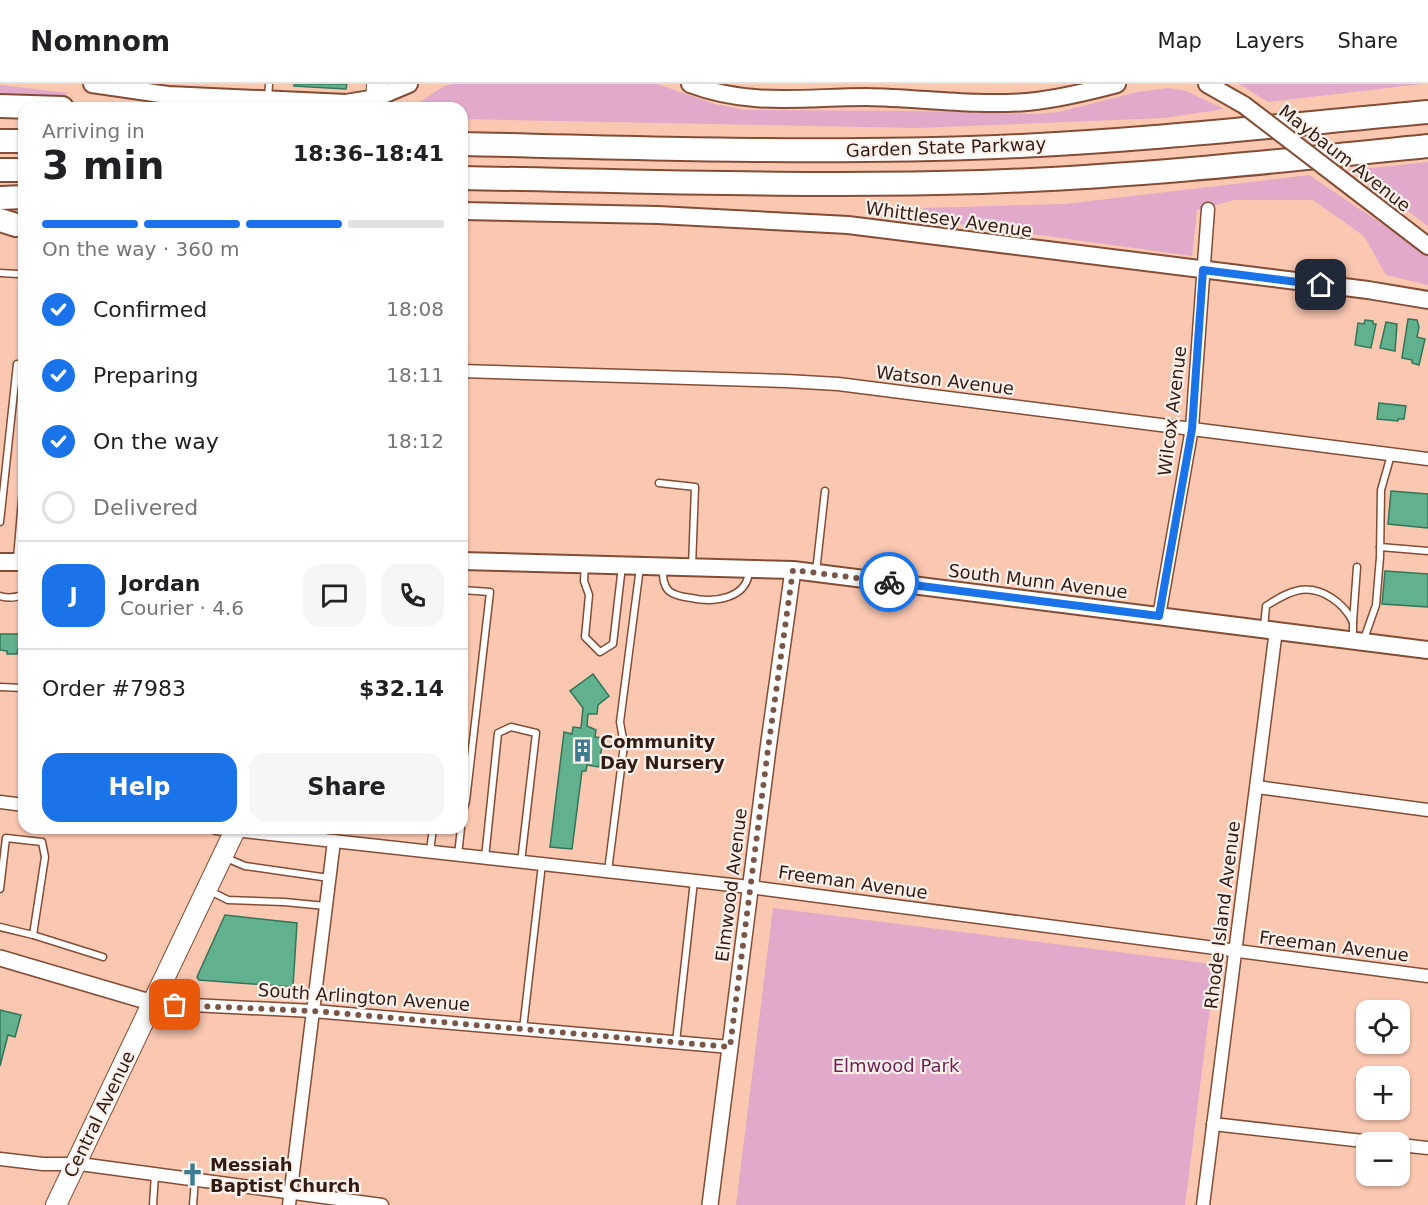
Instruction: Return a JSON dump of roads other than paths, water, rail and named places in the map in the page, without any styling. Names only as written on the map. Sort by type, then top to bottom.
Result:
[{"type":"highway","points":[[0,106],[18,107]]},
{"type":"highway","name":"Garden State Parkway","points":[[468,144],[759,150],[944,149],[1137,139],[1428,112]]},
{"type":"highway","points":[[0,141],[18,141]]},
{"type":"highway","name":"Garden State Parkway","points":[[468,178],[809,184],[981,182],[1144,173],[1428,146]]},
{"type":"highway","points":[[0,170],[18,170]]},
{"type":"highway","points":[[0,198],[18,197]]},
{"type":"main road","points":[[92,84],[168,95],[268,92],[339,102]]},
{"type":"main road","points":[[351,102],[376,97],[409,84]]},
{"type":"main road","points":[[700,86],[731,96],[756,99],[875,97],[1013,103],[1067,97],[1117,84]]},
{"type":"main road","name":"Maybaum Avenue","points":[[1207,84],[1244,105],[1428,246]]},
{"type":"main road","name":"Whittlesey Avenue","points":[[468,211],[658,215],[841,225],[1368,290],[1428,300]]},
{"type":"main road","name":"South Munn Avenue","points":[[468,561],[793,570],[1428,650]]},
{"type":"main road","name":"Central Avenue","points":[[56,1205],[223,856],[228,834]]},
{"type":"street","name":"Wilcox Avenue","points":[[1159,616],[1192,429],[1208,209]]},
{"type":"street","name":"Watson Avenue","points":[[468,371],[838,384],[1425,458]]},
{"type":"street","name":"Elmwood Avenue","points":[[710,1205],[793,570]]},
{"type":"street","name":"Rhode Island Avenue","points":[[1203,1205],[1257,787],[1270,630]]},
{"type":"street","points":[[1257,787],[1428,810]]},
{"type":"street","points":[[0,802],[18,804]]},
{"type":"street","name":"Freeman Avenue","points":[[296,834],[334,841],[750,887],[1428,976]]},
{"type":"street","points":[[290,1199],[334,841]]},
{"type":"street","name":"South Arlington Avenue","points":[[0,958],[153,1004],[313,1011],[730,1047]]},
{"type":"street","points":[[1213,1124],[1356,1140]]},
{"type":"street","points":[[1410,1146],[1428,1148]]},
{"type":"street","points":[[0,1159],[43,1164],[76,1163],[195,1179],[290,1199],[382,1205]]},
{"type":"lane","points":[[0,273],[18,274]]},
{"type":"lane","points":[[0,521],[17,364]]},
{"type":"lane","points":[[1358,641],[1376,605],[1381,490],[1391,454]]},
{"type":"lane","points":[[658,483],[695,487],[692,567]]},
{"type":"lane","points":[[816,573],[825,491]]},
{"type":"lane","points":[[14,562],[18,528]]},
{"type":"lane","points":[[1380,547],[1428,551]]},
{"type":"lane","points":[[585,564],[584,581],[589,594],[585,637],[600,652],[613,644],[622,566]]},
{"type":"lane","points":[[608,871],[624,745],[620,723],[640,566]]},
{"type":"lane","points":[[663,567],[668,590],[676,595],[704,600],[719,599],[738,591],[748,579],[749,569]]},
{"type":"lane","points":[[1353,622],[1357,567]]},
{"type":"lane","points":[[468,590],[490,592],[468,784]]},
{"type":"lane","points":[[1270,630],[1266,606],[1301,590],[1312,591],[1331,597],[1349,613],[1358,641]]},
{"type":"lane","points":[[0,596],[6,598],[18,597]]},
{"type":"lane","points":[[0,687],[18,688]]},
{"type":"lane","points":[[485,858],[498,733],[512,727],[536,733],[521,862]]},
{"type":"lane","points":[[430,852],[432,834]]},
{"type":"lane","points":[[458,855],[460,834]]},
{"type":"lane","points":[[0,889],[3,838],[42,842],[45,857],[33,935]]},
{"type":"lane","points":[[223,856],[245,866],[329,878]]},
{"type":"lane","points":[[523,1029],[542,864]]},
{"type":"lane","points":[[676,1042],[694,881]]},
{"type":"lane","points":[[207,890],[228,900],[326,906]]},
{"type":"lane","points":[[0,927],[103,957]]},
{"type":"lane","points":[[153,1205],[155,1174]]},
{"type":"lane","points":[[193,1205],[195,1179]]},
{"type":"place","name":"Community Day Nursery","points":[[582,751]]},
{"type":"place","name":"Messiah Baptist Church","points":[[192,1174]]},
{"type":"park label","name":"Elmwood Park","points":[[896,1065]]}]
